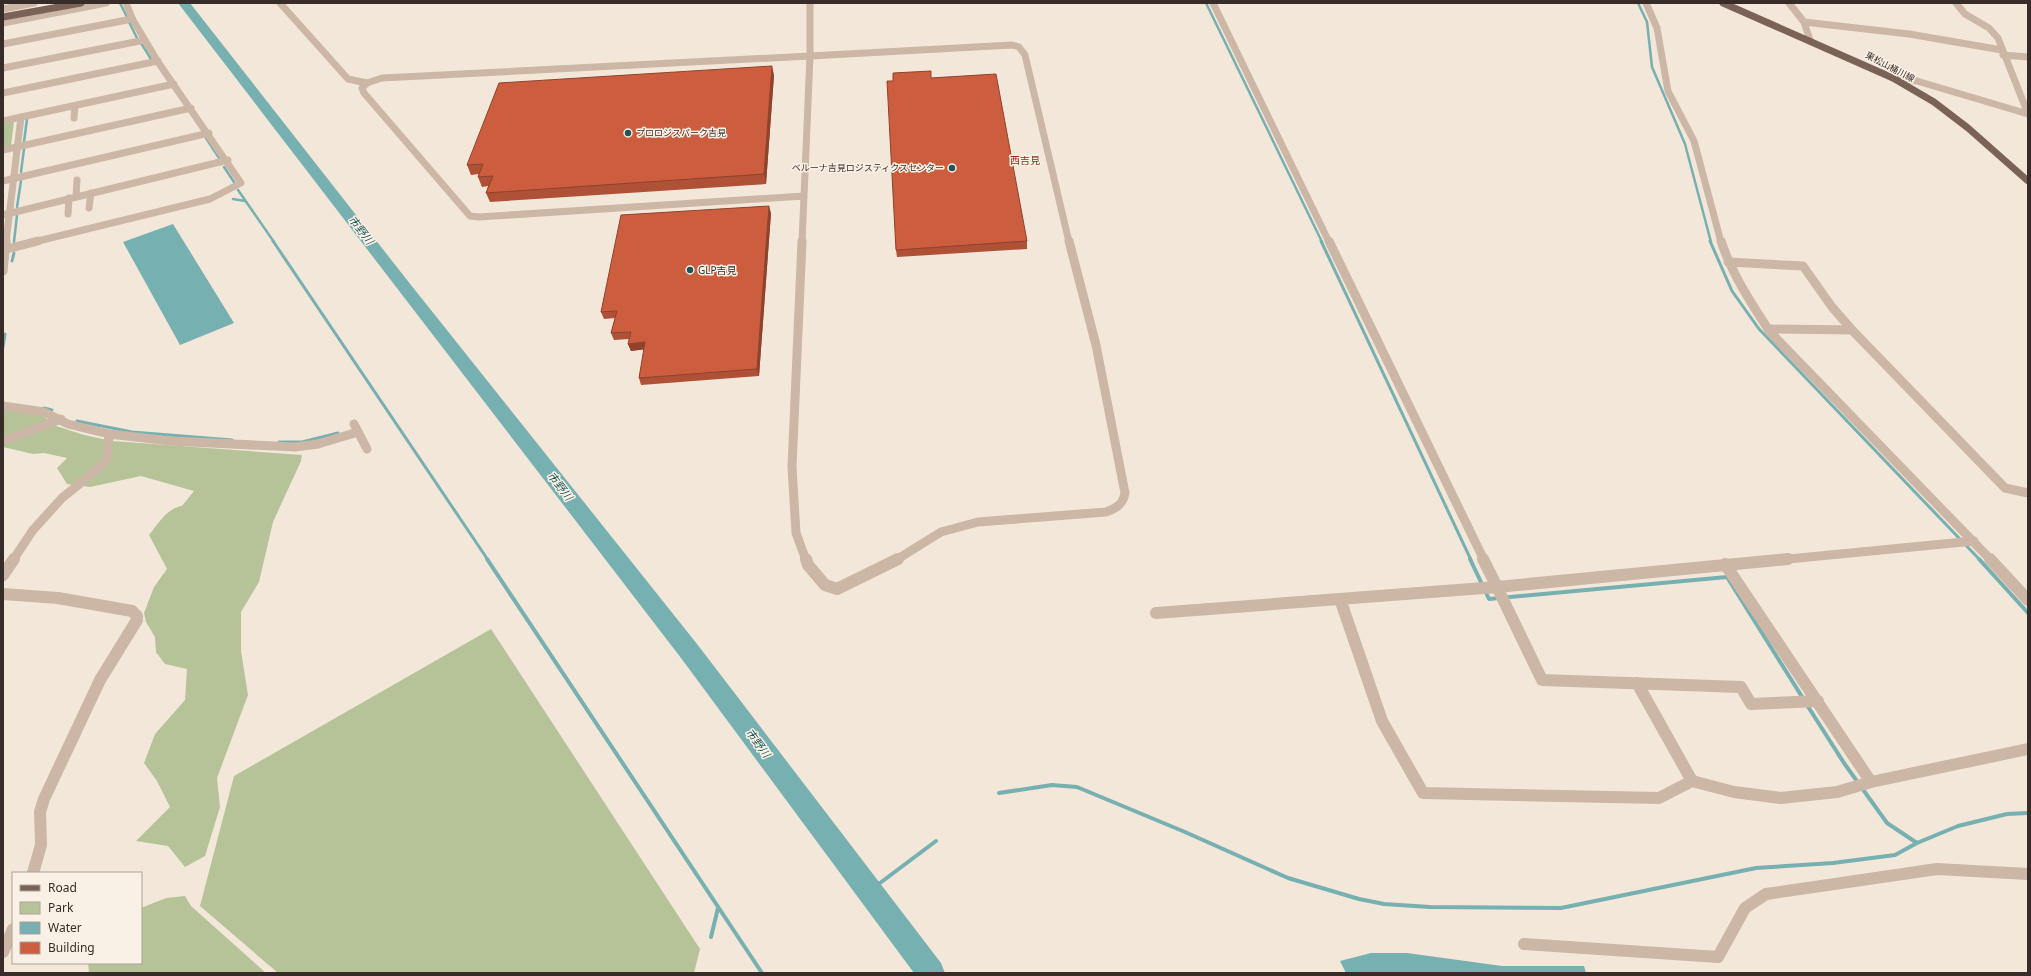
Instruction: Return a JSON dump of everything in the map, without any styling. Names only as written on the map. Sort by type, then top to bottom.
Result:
[{"type":"main road","points":[[3,13],[57,3]]},
{"type":"main road","points":[[3,17],[81,3]]},
{"type":"main road","name":"東松山桶川線","points":[[1723,3],[1810,40],[1893,78],[1940,106],[1968,128],[2028,181]]},
{"type":"street","points":[[3,9],[34,3]]},
{"type":"street","points":[[3,23],[106,3]]},
{"type":"street","points":[[4,250],[210,198],[241,183],[228,160],[144,40],[132,19],[126,3]]},
{"type":"street","points":[[280,3],[348,78],[367,83]]},
{"type":"street","points":[[804,196],[479,217],[470,216],[364,93],[362,88],[367,83],[382,78],[810,55],[1012,45],[1019,47],[1023,51],[1054,182],[1096,345],[1125,493],[1121,505],[1106,512],[978,522],[941,532],[896,560],[837,589],[825,585],[808,565],[796,533],[792,467],[804,196],[810,55],[810,3]]},
{"type":"street","points":[[1213,3],[1542,680],[1741,687],[1751,704],[1815,701]]},
{"type":"street","points":[[1646,3],[1657,28],[1668,91],[1694,141],[1719,237],[1728,262],[1768,329],[1974,541],[2028,600]]},
{"type":"street","points":[[1789,3],[1804,22],[1810,40]]},
{"type":"street","points":[[1956,3],[1958,8],[1971,19],[1984,25],[1998,38],[2002,52],[2028,114]]},
{"type":"street","points":[[3,44],[132,19]]},
{"type":"street","points":[[1804,22],[1909,34],[2028,57]]},
{"type":"street","points":[[3,68],[144,40]]},
{"type":"street","points":[[3,93],[158,61]]},
{"type":"street","points":[[1893,78],[1917,81],[2028,114]]},
{"type":"street","points":[[3,121],[174,84]]},
{"type":"street","points":[[74,118],[75,106]]},
{"type":"street","points":[[3,150],[191,108]]},
{"type":"street","points":[[3,271],[6,214],[21,118]]},
{"type":"street","points":[[3,181],[209,133]]},
{"type":"street","points":[[6,214],[228,160]]},
{"type":"street","points":[[68,214],[77,180]]},
{"type":"street","points":[[89,208],[91,193]]},
{"type":"street","points":[[1728,262],[1803,266],[1832,307],[1852,330],[2005,488],[2028,493]]},
{"type":"street","points":[[1768,329],[1852,330]]},
{"type":"street","points":[[3,406],[44,412],[78,428],[109,434],[170,440],[294,447],[318,444],[356,428],[367,449]]},
{"type":"street","points":[[3,441],[61,419]]},
{"type":"street","points":[[3,575],[33,530],[62,498],[99,468],[107,459],[109,434]]},
{"type":"street","points":[[1156,613],[1497,589],[1725,564],[1974,541]]},
{"type":"street","points":[[1725,564],[1870,782]]},
{"type":"street","points":[[3,594],[58,598],[132,611],[137,616],[135,626],[100,680],[44,799],[40,812],[41,845],[33,872]]},
{"type":"street","points":[[1340,600],[1382,720],[1423,793],[1659,798],[1692,781],[1734,792],[1781,798],[1837,792],[1870,782],[2028,749]]},
{"type":"street","points":[[1636,683],[1692,781]]},
{"type":"street","points":[[1524,944],[1718,957],[1745,908],[1766,894],[1937,868],[2028,874]]},
{"type":"street","points":[[3,952],[12,931]]},
{"type":"green space","points":[[14,121],[11,146],[3,148],[3,123]]},
{"type":"green space","points":[[3,410],[42,415],[53,425],[84,435],[112,441],[302,455],[301,461],[273,522],[259,582],[241,612],[241,651],[248,695],[217,778],[220,807],[205,856],[185,867],[168,846],[136,841],[170,807],[157,781],[144,763],[155,734],[185,700],[187,669],[165,664],[156,652],[155,637],[146,622],[144,613],[154,587],[167,569],[149,535],[167,513],[177,507],[182,506],[194,491],[141,476],[90,487],[67,484],[57,468],[67,458],[44,453],[33,454],[3,447]]},
{"type":"green space","points":[[491,629],[700,949],[694,973],[278,973],[200,906],[234,776]]},
{"type":"green space","points":[[185,896],[191,906],[266,973],[89,973],[88,964],[142,964],[142,908],[166,898]]},
{"type":"water","points":[[173,224],[234,323],[180,345],[123,242]]},
{"type":"water","points":[[1371,953],[1407,953],[1502,966],[1584,966],[1586,973],[1346,973],[1340,961]]},
{"type":"building","name":"プロロジスパーク吉見","points":[[772,66],[764,174],[486,193],[493,176],[478,177],[483,164],[467,165],[499,83]]},
{"type":"building","name":"ベルーナ吉見ロジスティクスセンター","points":[[931,71],[931,78],[996,74],[1027,241],[896,250],[887,81],[893,81],[893,73]]},
{"type":"building","name":"GLP吉見","points":[[769,206],[757,369],[639,378],[645,342],[628,344],[631,332],[611,333],[617,311],[601,312],[621,215]]},
{"type":"waterway","points":[[120,3],[127,17]]},
{"type":"waterway","name":"市野川","points":[[184,3],[401,284],[689,651],[931,973]]},
{"type":"waterway","points":[[1206,3],[1322,242]]},
{"type":"waterway","points":[[1638,3],[1647,22],[1652,67],[1685,144],[1711,242]]},
{"type":"waterway","points":[[129,22],[137,38]]},
{"type":"waterway","points":[[141,43],[151,59]]},
{"type":"waterway","points":[[24,142],[27,119]]},
{"type":"waterway","points":[[206,138],[219,158]]},
{"type":"waterway","points":[[21,172],[24,149]]},
{"type":"waterway","points":[[224,167],[234,182]]},
{"type":"waterway","points":[[17,207],[21,181]]},
{"type":"waterway","points":[[238,190],[274,242]]},
{"type":"waterway","points":[[233,199],[245,201]]},
{"type":"waterway","points":[[14,242],[17,215]]},
{"type":"waterway","points":[[273,241],[488,560]]},
{"type":"waterway","points":[[1321,241],[1471,560]]},
{"type":"waterway","points":[[1710,241],[1732,291],[1759,329],[1980,560]]},
{"type":"waterway","points":[[12,261],[14,253]]},
{"type":"waterway","points":[[3,347],[5,334]]},
{"type":"waterway","points":[[44,408],[52,410]]},
{"type":"waterway","points":[[77,421],[132,432],[232,440]]},
{"type":"waterway","points":[[279,442],[302,442],[338,433]]},
{"type":"waterway","points":[[487,559],[762,973]]},
{"type":"waterway","points":[[1470,559],[1489,599],[1727,577],[1804,700]]},
{"type":"waterway","points":[[1979,559],[2028,613]]},
{"type":"waterway","points":[[1807,705],[1844,763],[1887,823],[1917,843]]},
{"type":"waterway","points":[[999,793],[1052,785],[1077,787],[1185,832],[1288,878],[1359,899],[1384,904],[1430,907],[1561,908],[1756,868],[1833,863],[1895,855],[1917,843]]},
{"type":"waterway","points":[[1917,843],[1958,826],[2007,814],[2028,813]]},
{"type":"waterway","points":[[868,892],[936,841]]},
{"type":"waterway","points":[[711,937],[718,908]]},
{"type":"place","name":"プロロジスパーク吉見","points":[[628,133]]},
{"type":"place","name":"ベルーナ吉見ロジスティクスセンター","points":[[952,168]]},
{"type":"place","name":"GLP吉見","points":[[690,270]]},
{"type":"district","name":"西吉見","points":[[1025,160]]}]
